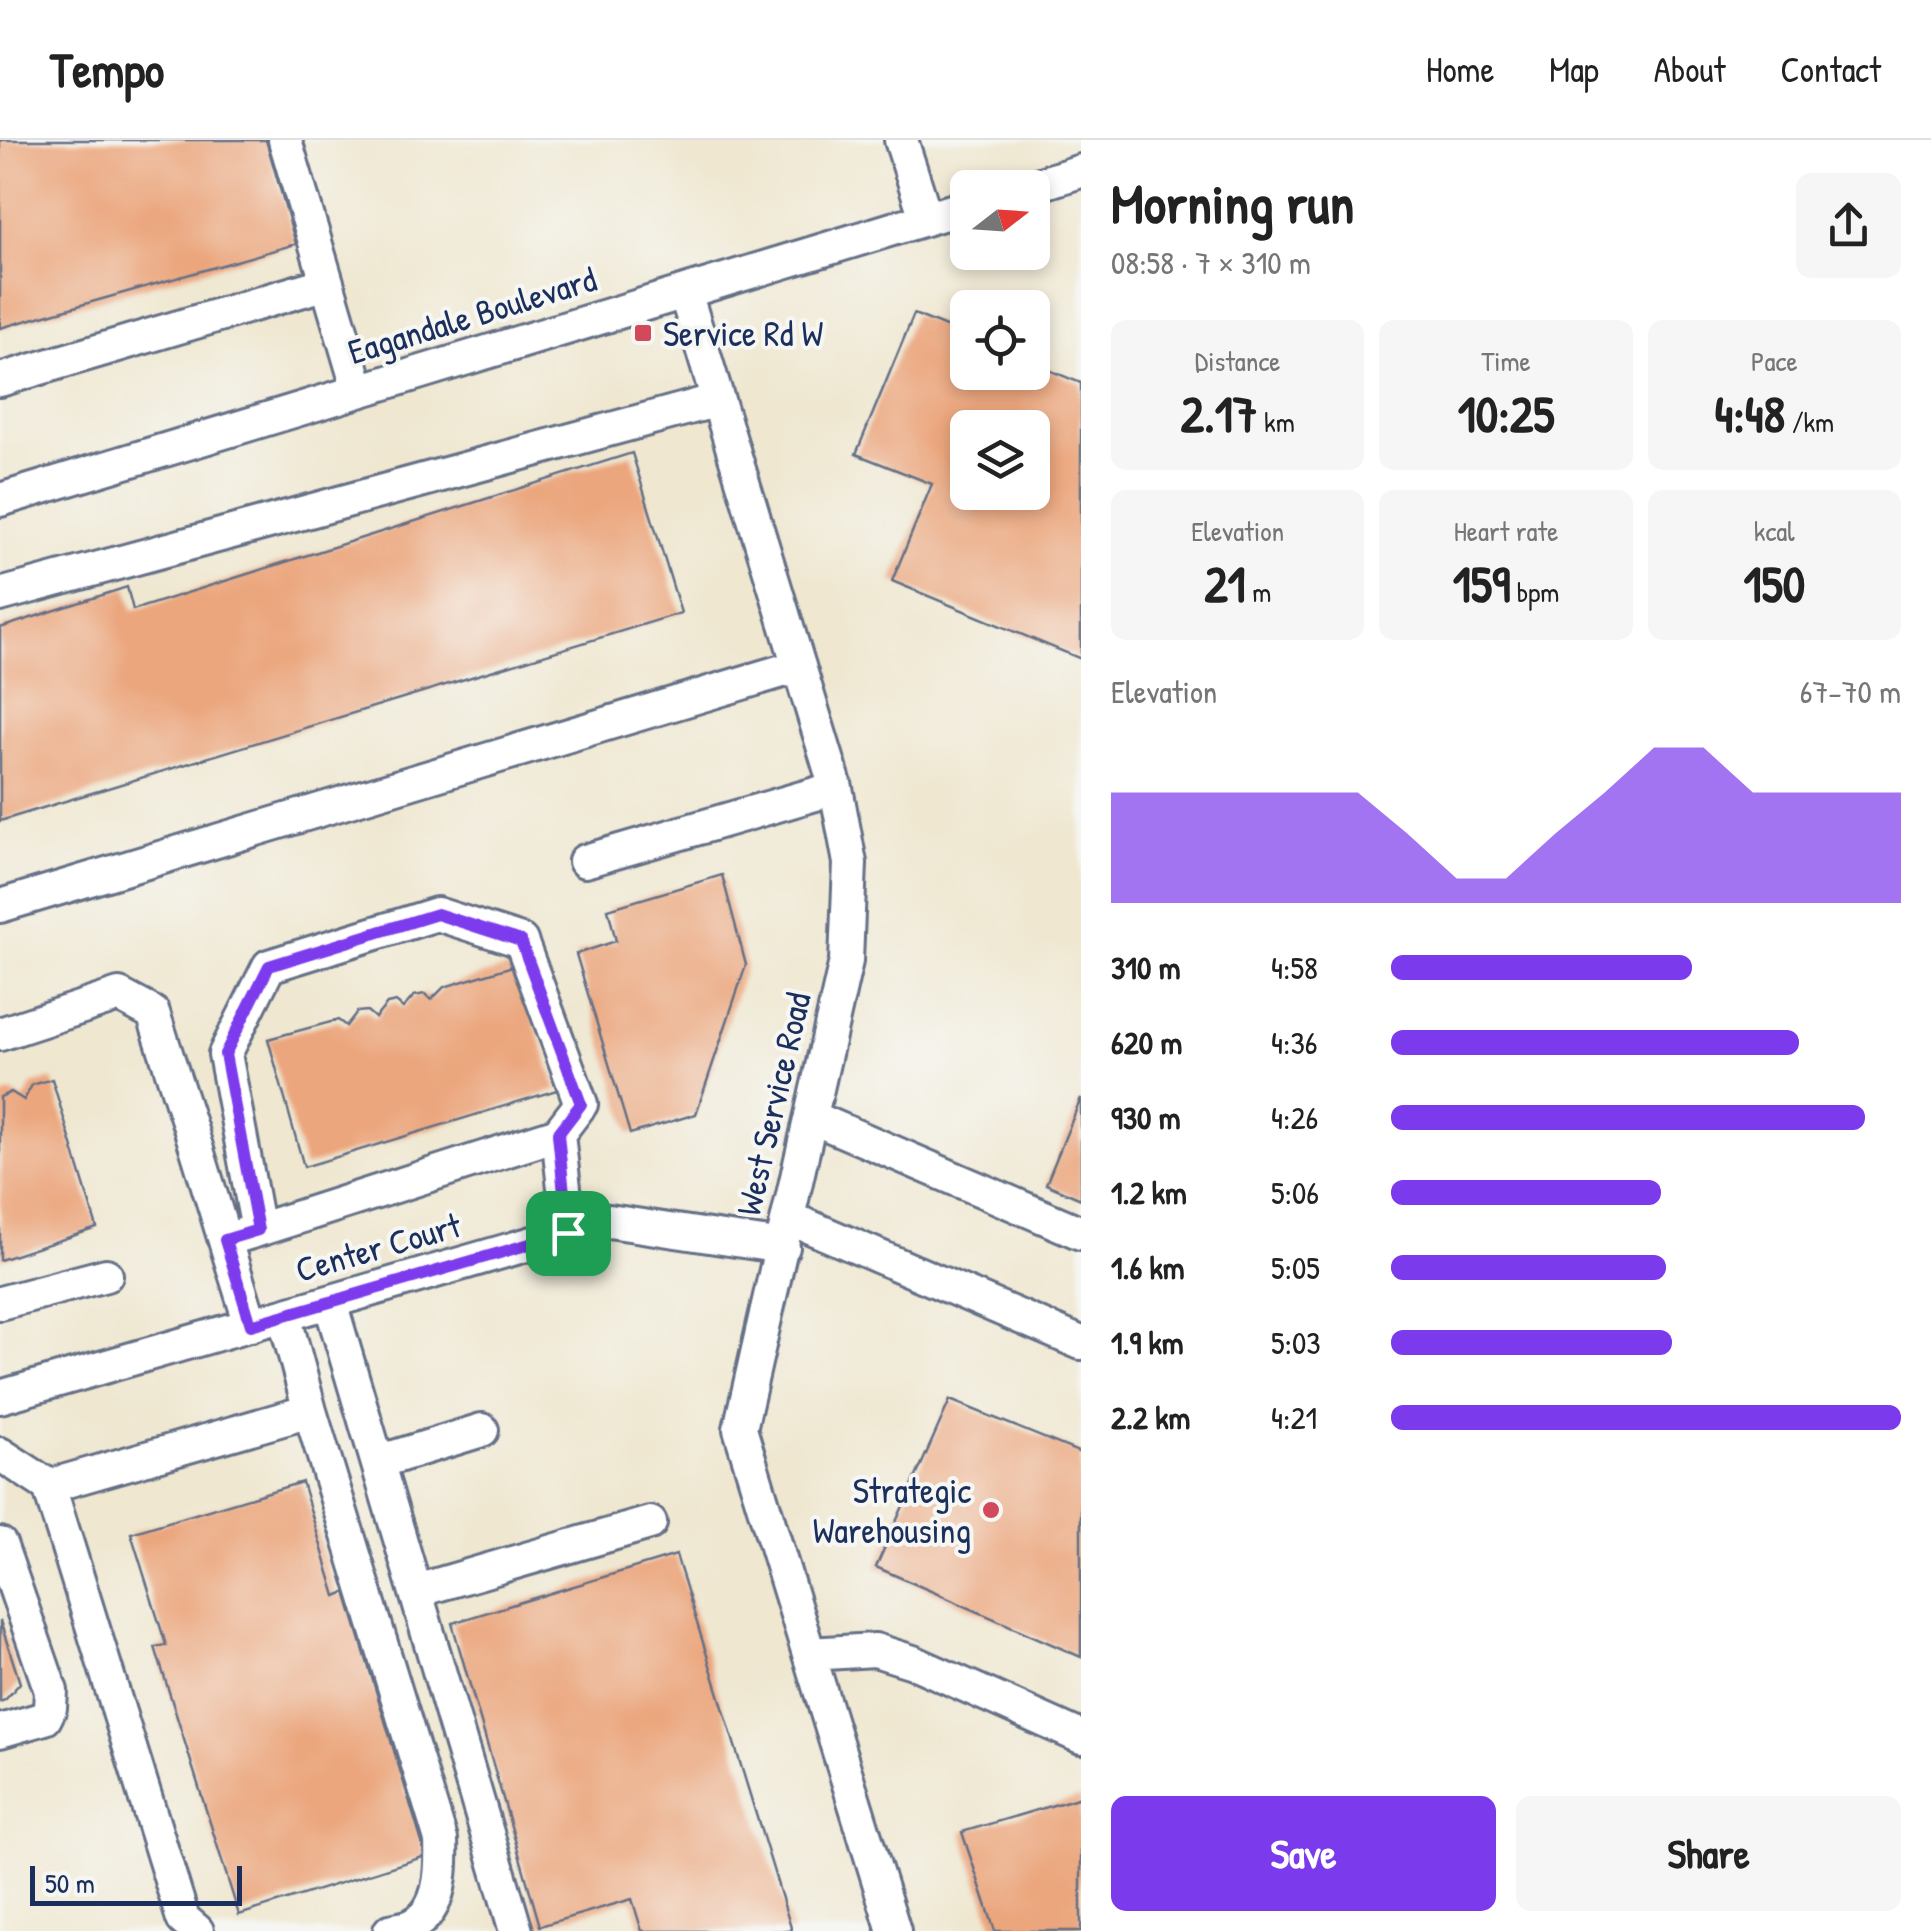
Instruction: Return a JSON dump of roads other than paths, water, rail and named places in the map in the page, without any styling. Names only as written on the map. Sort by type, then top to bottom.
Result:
[{"type":"street","points":[[284,140],[359,391]]},
{"type":"street","points":[[901,140],[926,218]]},
{"type":"street","points":[[1050,181],[1081,171]]},
{"type":"street","name":"Eagandale Boulevard","points":[[2,492],[359,391],[950,211]]},
{"type":"street","points":[[0,380],[327,283]]},
{"type":"street","name":"West Service Road","points":[[685,292],[836,788],[850,863],[846,961],[740,1430],[894,1931]]},
{"type":"street","points":[[0,596],[718,400]]},
{"type":"street","points":[[0,906],[799,666]]},
{"type":"street","points":[[585,861],[836,788]]},
{"type":"street","points":[[225,1240],[258,1230],[558,1134],[581,1104],[521,941],[437,914],[269,966],[225,1054],[258,1230]]},
{"type":"street","points":[[0,1034],[119,995],[152,1013],[251,1325]]},
{"type":"street","points":[[812,1117],[1081,1233]]},
{"type":"street","points":[[558,1134],[568,1233]]},
{"type":"street","name":"Center Court","points":[[0,1397],[609,1222],[786,1232],[1081,1343]]},
{"type":"street","points":[[0,1303],[106,1276]]},
{"type":"street","points":[[330,1302],[516,1931]]},
{"type":"street","points":[[284,1315],[441,1840],[437,1890],[428,1913],[413,1926],[390,1931]]},
{"type":"street","points":[[49,1486],[310,1411]]},
{"type":"street","points":[[378,1462],[482,1430]]},
{"type":"street","points":[[0,1454],[49,1486],[182,1919],[197,1931]]},
{"type":"street","points":[[416,1591],[650,1524]]},
{"type":"street","points":[[0,1544],[51,1691],[45,1718],[0,1731]]},
{"type":"street","points":[[809,1654],[874,1650],[912,1662],[1081,1738]]},
{"type":"place","name":"Service Rd W","points":[[643,333]]},
{"type":"place","name":"Strategic Warehousing","points":[[991,1510]]}]
